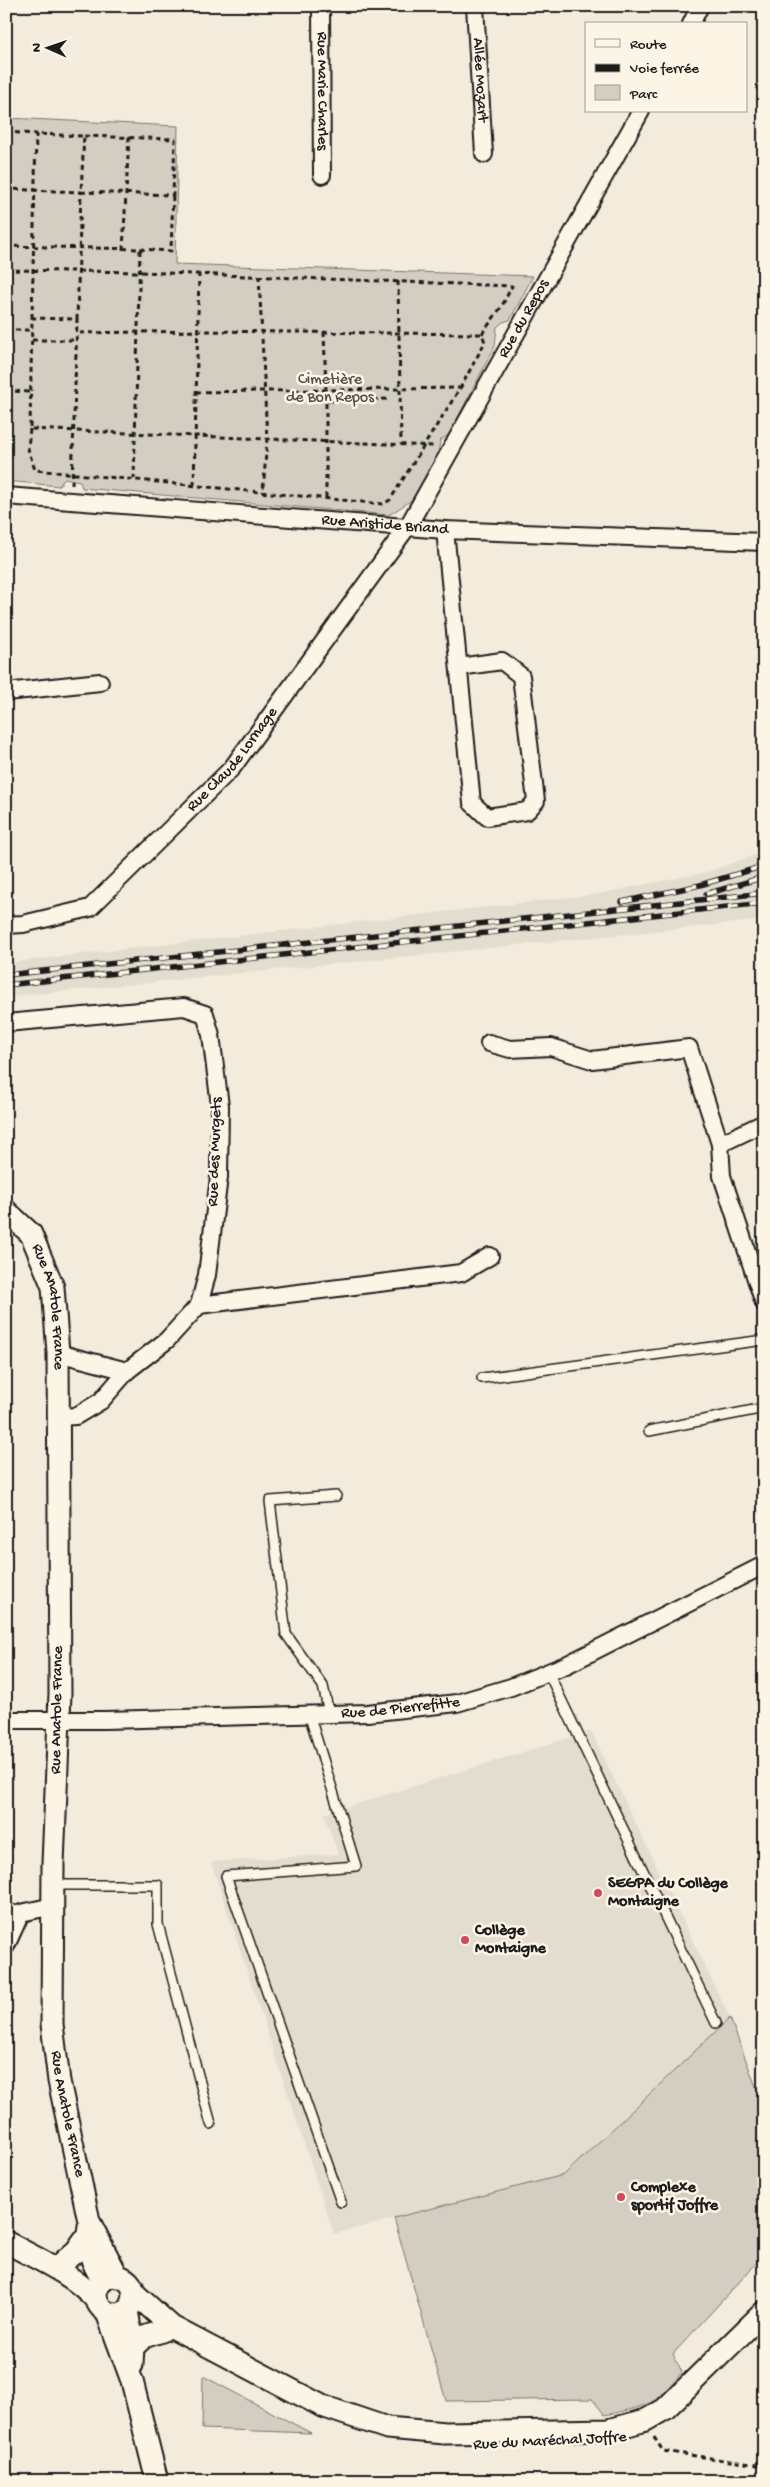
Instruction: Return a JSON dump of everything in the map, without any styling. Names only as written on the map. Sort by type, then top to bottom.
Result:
[{"type":"street","name":"Rue Marie Charles","points":[[321,6],[322,175]]},
{"type":"street","name":"Allée Mozart","points":[[475,6],[484,154]]},
{"type":"street","points":[[692,22],[700,6]]},
{"type":"street","name":"Rue du Repos","points":[[408,526],[641,112]]},
{"type":"street","name":"Rue Aristide Briand","points":[[6,496],[445,530],[764,542]]},
{"type":"street","name":"Rue Claude Lornage","points":[[6,926],[24,924],[90,908],[232,768],[408,526]]},
{"type":"street","points":[[445,530],[472,803],[487,817],[527,811],[536,801],[521,676],[502,661],[459,667]]},
{"type":"street","points":[[6,692],[100,682]]},
{"type":"street","name":"Rue des Murgets","points":[[6,1023],[184,1008],[205,1014],[212,1035],[220,1106],[219,1177],[207,1275],[199,1305],[168,1340],[127,1371],[101,1401],[76,1416],[57,1417]]},
{"type":"street","points":[[489,1043],[510,1049],[551,1047],[592,1060],[689,1048],[720,1144],[722,1176],[764,1303]]},
{"type":"street","points":[[720,1144],[764,1123]]},
{"type":"street","name":"Rue Anatole France","points":[[6,1211],[31,1234],[53,1287],[58,1353],[59,1720],[53,1885],[52,2024],[59,2081],[88,2229],[133,2347],[132,2380]]},
{"type":"street","points":[[199,1305],[461,1273],[490,1256]]},
{"type":"street","points":[[58,1353],[127,1371]]},
{"type":"street","name":"Rue de Pierrefitte","points":[[6,1720],[367,1713],[457,1703],[512,1688],[548,1672],[764,1565]]},
{"type":"street","points":[[6,1946],[21,1913],[53,1906]]},
{"type":"street","points":[[57,2266],[76,2250],[88,2229]]},
{"type":"street","name":"Rue du Maréchal Joffre","points":[[6,2242],[114,2296],[167,2329],[322,2406],[387,2428],[422,2432],[465,2433],[622,2428],[646,2420],[665,2409],[764,2313]]},
{"type":"street","name":"Rue Anatole France","points":[[114,2296],[157,2481]]},
{"type":"street","name":"Rue du Maréchal Joffre","points":[[322,2406],[367,2436],[410,2444],[464,2446],[599,2443],[629,2440],[651,2433],[684,2411],[718,2373],[764,2313]]},
{"type":"street","points":[[133,2347],[144,2337],[167,2329]]},
{"type":"lane","points":[[482,1378],[764,1340]]},
{"type":"lane","points":[[649,1431],[764,1408]]},
{"type":"lane","points":[[329,1713],[323,1686],[286,1634],[270,1501],[336,1496]]},
{"type":"lane","points":[[548,1672],[716,2023]]},
{"type":"lane","points":[[309,1714],[356,1866],[226,1876],[341,2202]]},
{"type":"lane","points":[[53,1885],[158,1885],[158,1924],[211,2124]]},
{"type":"lane","points":[[6,1907],[21,1913]]},
{"type":"path","points":[[6,132],[175,139],[172,251],[79,250],[6,246]]},
{"type":"path","points":[[36,134],[31,392],[28,449],[35,470],[383,504],[390,500],[460,388],[485,342],[482,334]]},
{"type":"path","points":[[70,501],[74,473],[78,271],[84,136]]},
{"type":"path","points":[[123,250],[130,137]]},
{"type":"path","points":[[6,189],[173,195]]},
{"type":"path","points":[[134,479],[140,250]]},
{"type":"path","points":[[6,270],[140,272],[512,286],[502,306],[482,334]]},
{"type":"path","points":[[194,485],[199,274]]},
{"type":"path","points":[[259,276],[268,439],[263,492]]},
{"type":"path","points":[[398,282],[397,333],[401,444]]},
{"type":"path","points":[[32,318],[77,319]]},
{"type":"path","points":[[6,330],[32,330]]},
{"type":"path","points":[[77,333],[198,331],[482,334]]},
{"type":"path","points":[[324,332],[326,390]]},
{"type":"path","points":[[32,340],[77,340]]},
{"type":"path","points":[[196,392],[460,388]]},
{"type":"path","points":[[6,391],[31,392]]},
{"type":"path","points":[[326,498],[326,402],[387,399]]},
{"type":"path","points":[[30,429],[453,447]]},
{"type":"path","points":[[651,2433],[663,2451],[764,2466]]},
{"type":"shaded area","points":[[764,852],[764,920],[6,997],[6,963],[598,894],[707,872]]},
{"type":"shaded area","name":"Collège Montaigne","points":[[591,1731],[730,2018],[564,2175],[334,2234],[211,1862],[338,1854],[324,1814]]},
{"type":"green space","name":"Cimetière de Bon Repos","points":[[6,118],[178,126],[175,264],[533,276],[510,320],[503,322],[497,327],[495,346],[450,433],[440,441],[438,455],[413,499],[389,515],[82,488],[80,481],[65,478],[59,486],[6,481]]},
{"type":"green space","name":"Complexe sportif Joffre","points":[[730,2018],[764,2108],[764,2255],[673,2354],[682,2372],[665,2392],[649,2403],[630,2410],[605,2415],[592,2399],[446,2401],[394,2218],[564,2175]]},
{"type":"green space","points":[[203,2376],[311,2433],[202,2429]]},
{"type":"railway","points":[[622,902],[700,885],[764,866]]},
{"type":"railway","points":[[706,894],[764,877]]},
{"type":"railway","points":[[6,975],[764,893]]},
{"type":"railway","points":[[6,985],[764,903]]},
{"type":"place","name":"SEGPA du Collège Montaigne","points":[[598,1893]]},
{"type":"place","name":"Collège Montaigne","points":[[465,1940]]},
{"type":"place","name":"Complexe sportif Joffre","points":[[621,2197]]}]
